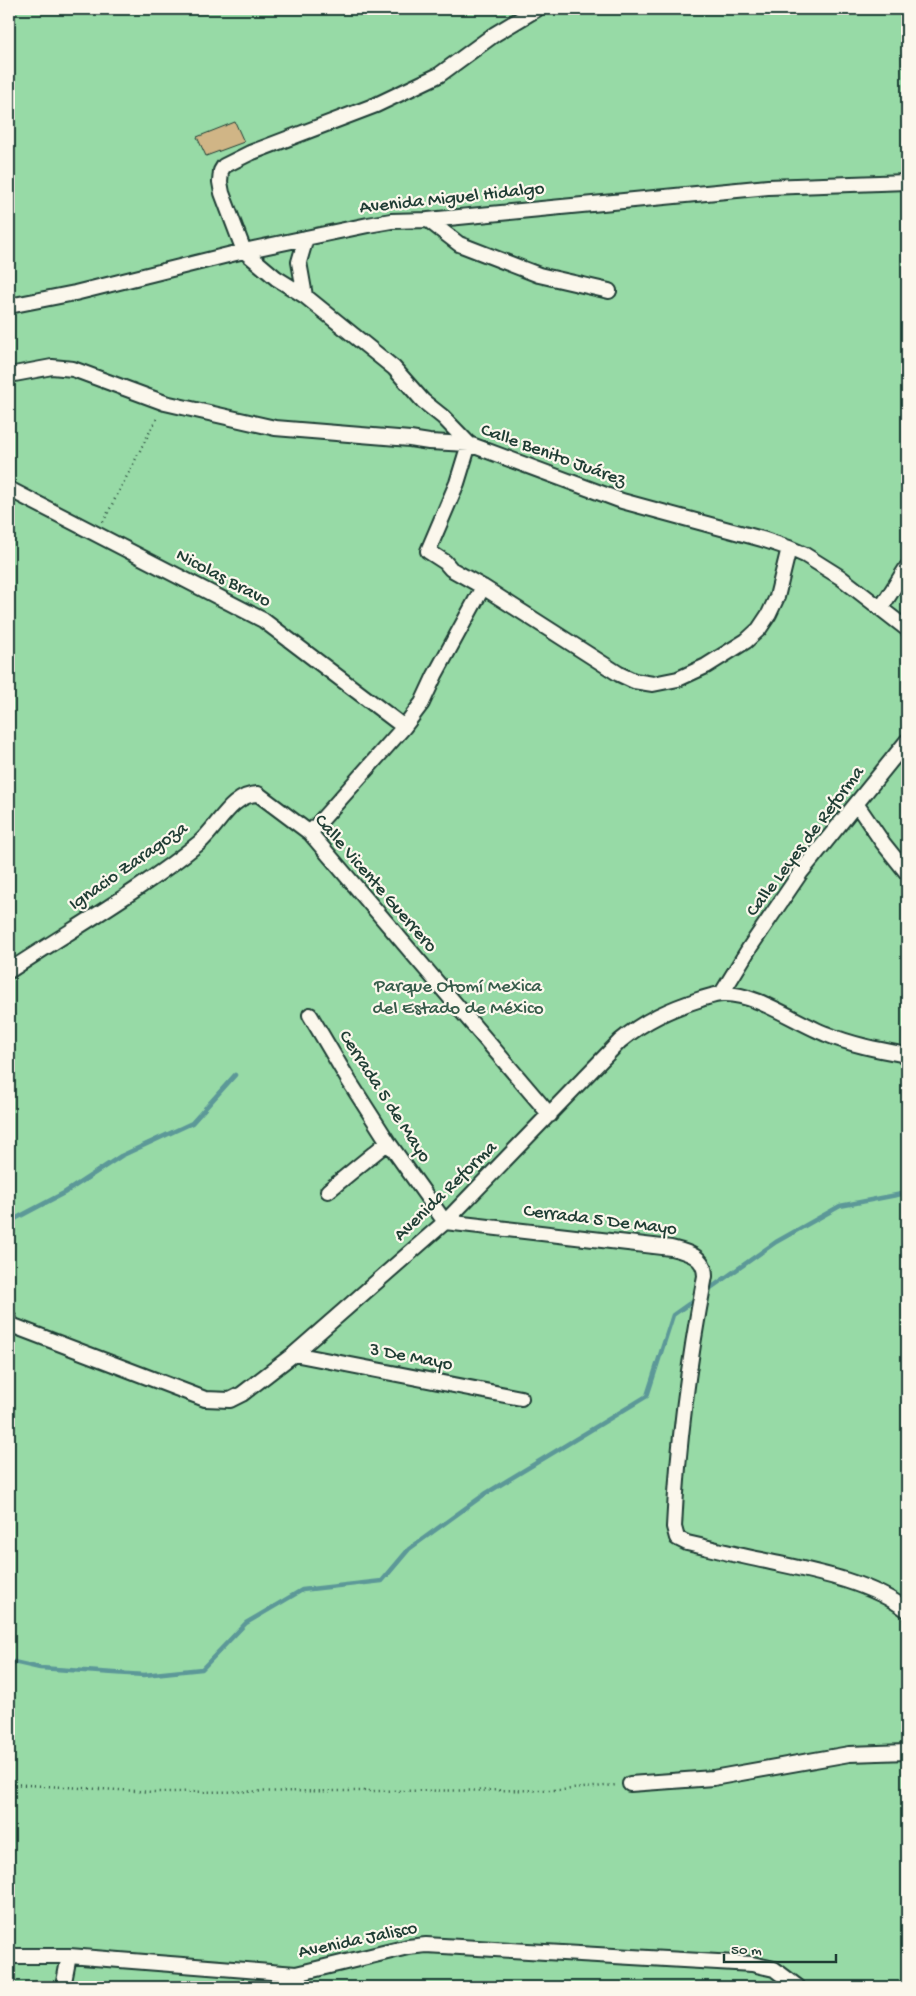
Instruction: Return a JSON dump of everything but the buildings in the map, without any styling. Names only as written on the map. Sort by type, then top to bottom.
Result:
[{"type":"street","points":[[537,9],[495,34],[439,75],[376,105],[250,152],[224,166],[221,171],[220,182],[222,193],[244,252],[276,278],[305,296],[394,368],[423,401],[443,417],[469,444],[456,483],[428,551],[445,562],[451,569],[483,587],[619,674],[634,681],[661,683],[688,676],[746,642],[759,629],[777,597],[789,548]]},
{"type":"street","name":"Avenida Miguel Hidalgo","points":[[9,306],[75,293],[306,238],[391,221],[428,220],[768,187],[907,182]]},
{"type":"street","points":[[428,220],[459,244],[539,275],[609,291]]},
{"type":"street","points":[[305,296],[299,262],[306,238]]},
{"type":"street","name":"Calle Benito Juárez","points":[[9,375],[52,367],[73,369],[165,403],[275,428],[469,444],[622,501],[789,548],[823,566],[907,629]]},
{"type":"street","name":"Nicolas Bravo","points":[[9,489],[263,620],[404,726]]},
{"type":"street","points":[[881,608],[907,567]]},
{"type":"street","points":[[310,834],[422,703],[435,675],[483,587]]},
{"type":"street","name":"Calle Leyes de Reforma","points":[[722,994],[750,947],[801,872],[907,741]]},
{"type":"street","name":"Ignacio Zaragoza","points":[[9,971],[182,856],[215,828],[237,800],[253,794],[265,797]]},
{"type":"street","name":"Calle Vicente Guerrero","points":[[265,797],[310,834],[550,1115]]},
{"type":"street","points":[[857,805],[883,843],[907,872]]},
{"type":"street","name":"Avenida Reforma","points":[[9,1319],[11,1325],[205,1398],[230,1400],[242,1394],[294,1354],[446,1222],[620,1041],[636,1028],[663,1013],[722,994],[733,994],[761,1003],[825,1034],[849,1043],[907,1054]]},
{"type":"street","name":"Cerrada 5 de Mayo","points":[[310,1015],[388,1142],[446,1222]]},
{"type":"street","points":[[328,1191],[388,1142]]},
{"type":"street","name":"Cerrada 5 De Mayo","points":[[446,1222],[672,1248],[693,1254],[698,1258],[703,1266],[705,1276],[682,1419],[674,1533],[683,1542],[848,1582],[879,1594],[907,1610]]},
{"type":"street","name":"3 De Mayo","points":[[294,1354],[521,1398]]},
{"type":"street","points":[[630,1784],[713,1778],[849,1754],[907,1752]]},
{"type":"street","name":"Avenida Jalisco","points":[[9,1956],[69,1956],[296,1974],[408,1947],[426,1945],[752,1964],[774,1969],[798,1987]]},
{"type":"street","points":[[63,1987],[69,1956]]},
{"type":"path","points":[[97,534],[165,403]]},
{"type":"path","points":[[9,1784],[154,1792],[330,1792],[561,1790],[630,1784]]},
{"type":"green space","name":"Parque Otomí Mexica del Estado de México","points":[[9,9],[907,9],[907,1987],[9,1987]]},
{"type":"waterway","points":[[9,1222],[64,1193],[121,1156],[192,1123],[235,1075]]},
{"type":"waterway","points":[[705,1292],[776,1242],[840,1206],[907,1193]]},
{"type":"waterway","points":[[9,1661],[40,1668],[144,1675],[202,1669],[246,1623],[302,1590],[382,1581],[409,1549],[485,1494],[647,1396],[673,1315],[697,1298]]}]
